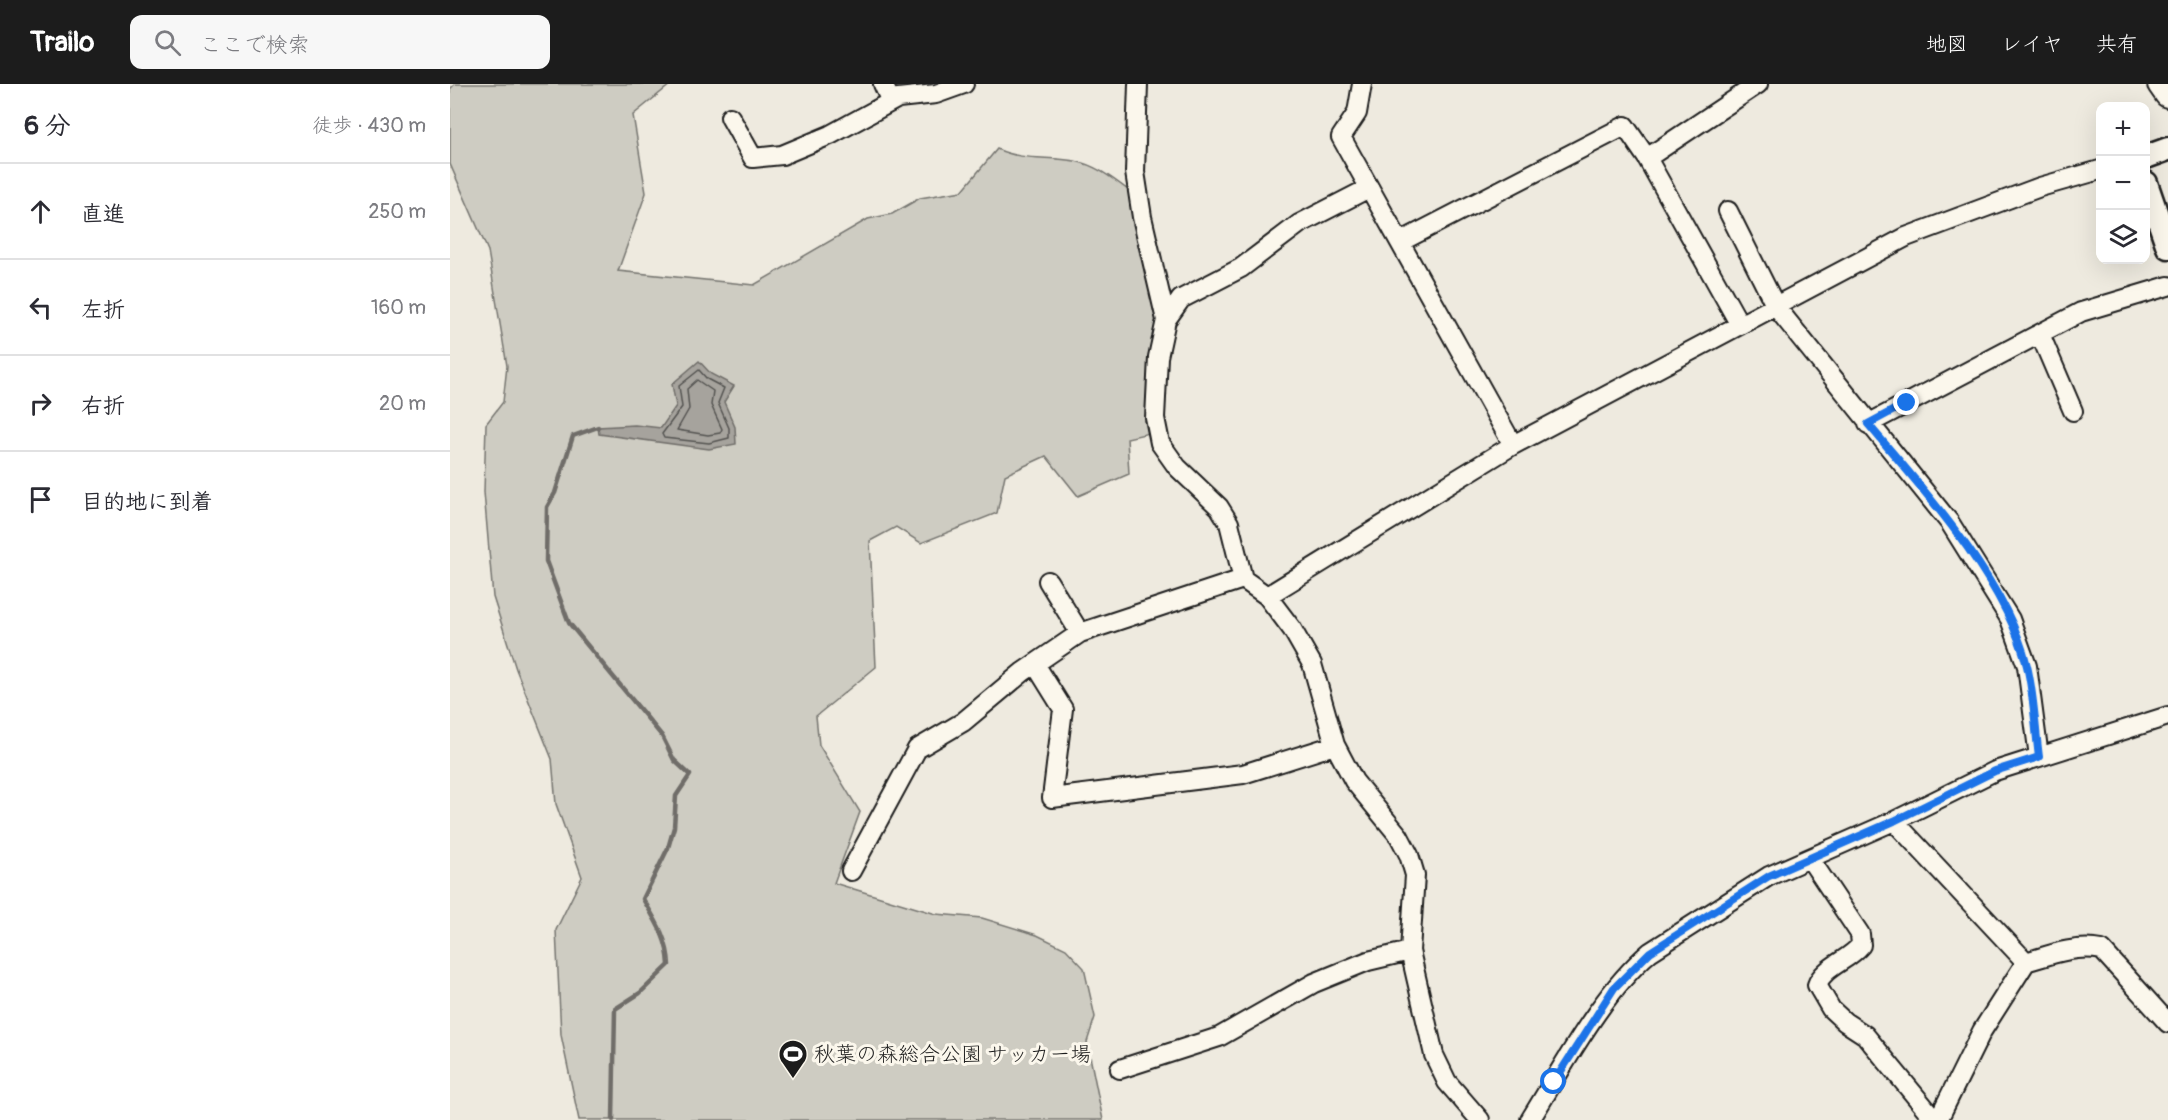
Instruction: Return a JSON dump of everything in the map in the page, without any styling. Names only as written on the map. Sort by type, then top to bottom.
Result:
[{"type":"main road","points":[[2161,84],[2168,94]]},
{"type":"street","points":[[883,84],[891,102]]},
{"type":"street","points":[[730,117],[753,158],[782,155],[830,135],[898,98],[936,94],[964,84]]},
{"type":"street","points":[[1137,84],[1135,172],[1142,217],[1166,320]]},
{"type":"street","points":[[1362,84],[1357,113],[1341,137],[1513,445]]},
{"type":"street","points":[[1647,158],[1758,84]]},
{"type":"street","points":[[1400,242],[1625,126],[1647,158],[1740,325]]},
{"type":"street","points":[[2148,156],[2168,149]]},
{"type":"street","points":[[1267,596],[1513,445],[1906,237],[2040,187],[2096,171]]},
{"type":"street","points":[[1369,188],[1299,224],[1240,268],[1181,299],[1166,320],[1158,357],[1155,418],[1160,443],[1177,467],[1219,507],[1228,523],[1243,579],[1267,596],[1292,629],[1312,664],[1335,745],[1354,781],[1399,836],[1409,855],[1415,875],[1410,951],[1434,1055],[1446,1082],[1480,1120]]},
{"type":"street","points":[[2150,197],[2168,248]]},
{"type":"street","points":[[1728,211],[1776,307],[1950,523],[2010,619],[2027,666],[2039,757]]},
{"type":"street","points":[[1868,424],[2081,312],[2168,286]]},
{"type":"street","points":[[2040,334],[2073,411]]},
{"type":"street","points":[[851,871],[917,749],[963,722],[1035,664],[1080,633],[1243,579]]},
{"type":"street","points":[[1048,581],[1080,633]]},
{"type":"street","points":[[1035,664],[1063,709],[1052,798],[1243,774],[1335,745]]},
{"type":"street","points":[[1530,1120],[1614,988],[1634,966],[1650,952],[1769,876],[1894,821],[1995,771],[2168,716]]},
{"type":"street","points":[[1894,821],[2026,962]]},
{"type":"street","points":[[1810,859],[1860,934],[1861,945],[1853,955],[1820,976],[1817,985],[1831,1009],[1845,1023],[1865,1035],[1937,1120],[1982,1031],[2026,962],[2068,950],[2087,947],[2102,950],[2168,1023]]},
{"type":"street","points":[[1120,1068],[1219,1037],[1314,984],[1368,962],[1410,951]]},
{"type":"shaded area","points":[[455,84],[671,84],[633,115],[646,193],[618,271],[754,285],[868,219],[892,214],[920,198],[962,191],[997,149],[1016,155],[1084,163],[1109,176],[1139,198],[1163,306],[1158,431],[1127,438],[1129,474],[1078,496],[1046,456],[1005,475],[997,513],[921,543],[896,527],[870,541],[876,667],[816,716],[819,745],[860,812],[834,883],[936,914],[982,918],[1037,935],[1066,949],[1084,968],[1095,1017],[1087,1042],[1103,1120],[579,1120],[561,1035],[556,930],[582,877],[556,804],[552,759],[516,669],[493,597],[484,492],[486,424],[503,402],[507,366],[488,251],[450,164],[450,89]]},
{"type":"water","points":[[699,361],[711,374],[734,386],[724,402],[735,427],[736,444],[709,449],[599,434],[598,427],[635,425],[661,428],[676,406],[672,384]]},
{"type":"waterway","points":[[598,427],[573,436],[555,493],[547,507],[546,561],[569,623],[662,736],[674,760],[690,775],[676,796],[674,827],[668,848],[643,899],[664,938],[669,965],[640,993],[615,1009],[613,1120]]},
{"type":"place","name":"秋葉の森総合公園 サッカー場","points":[[793,1080]]},
{"type":"route","points":[[1554,1082],[1614,988],[1650,952],[1769,876],[1894,821],[1995,771],[2039,757],[2027,666],[2010,619],[1950,523],[1868,424],[1907,403]]}]
